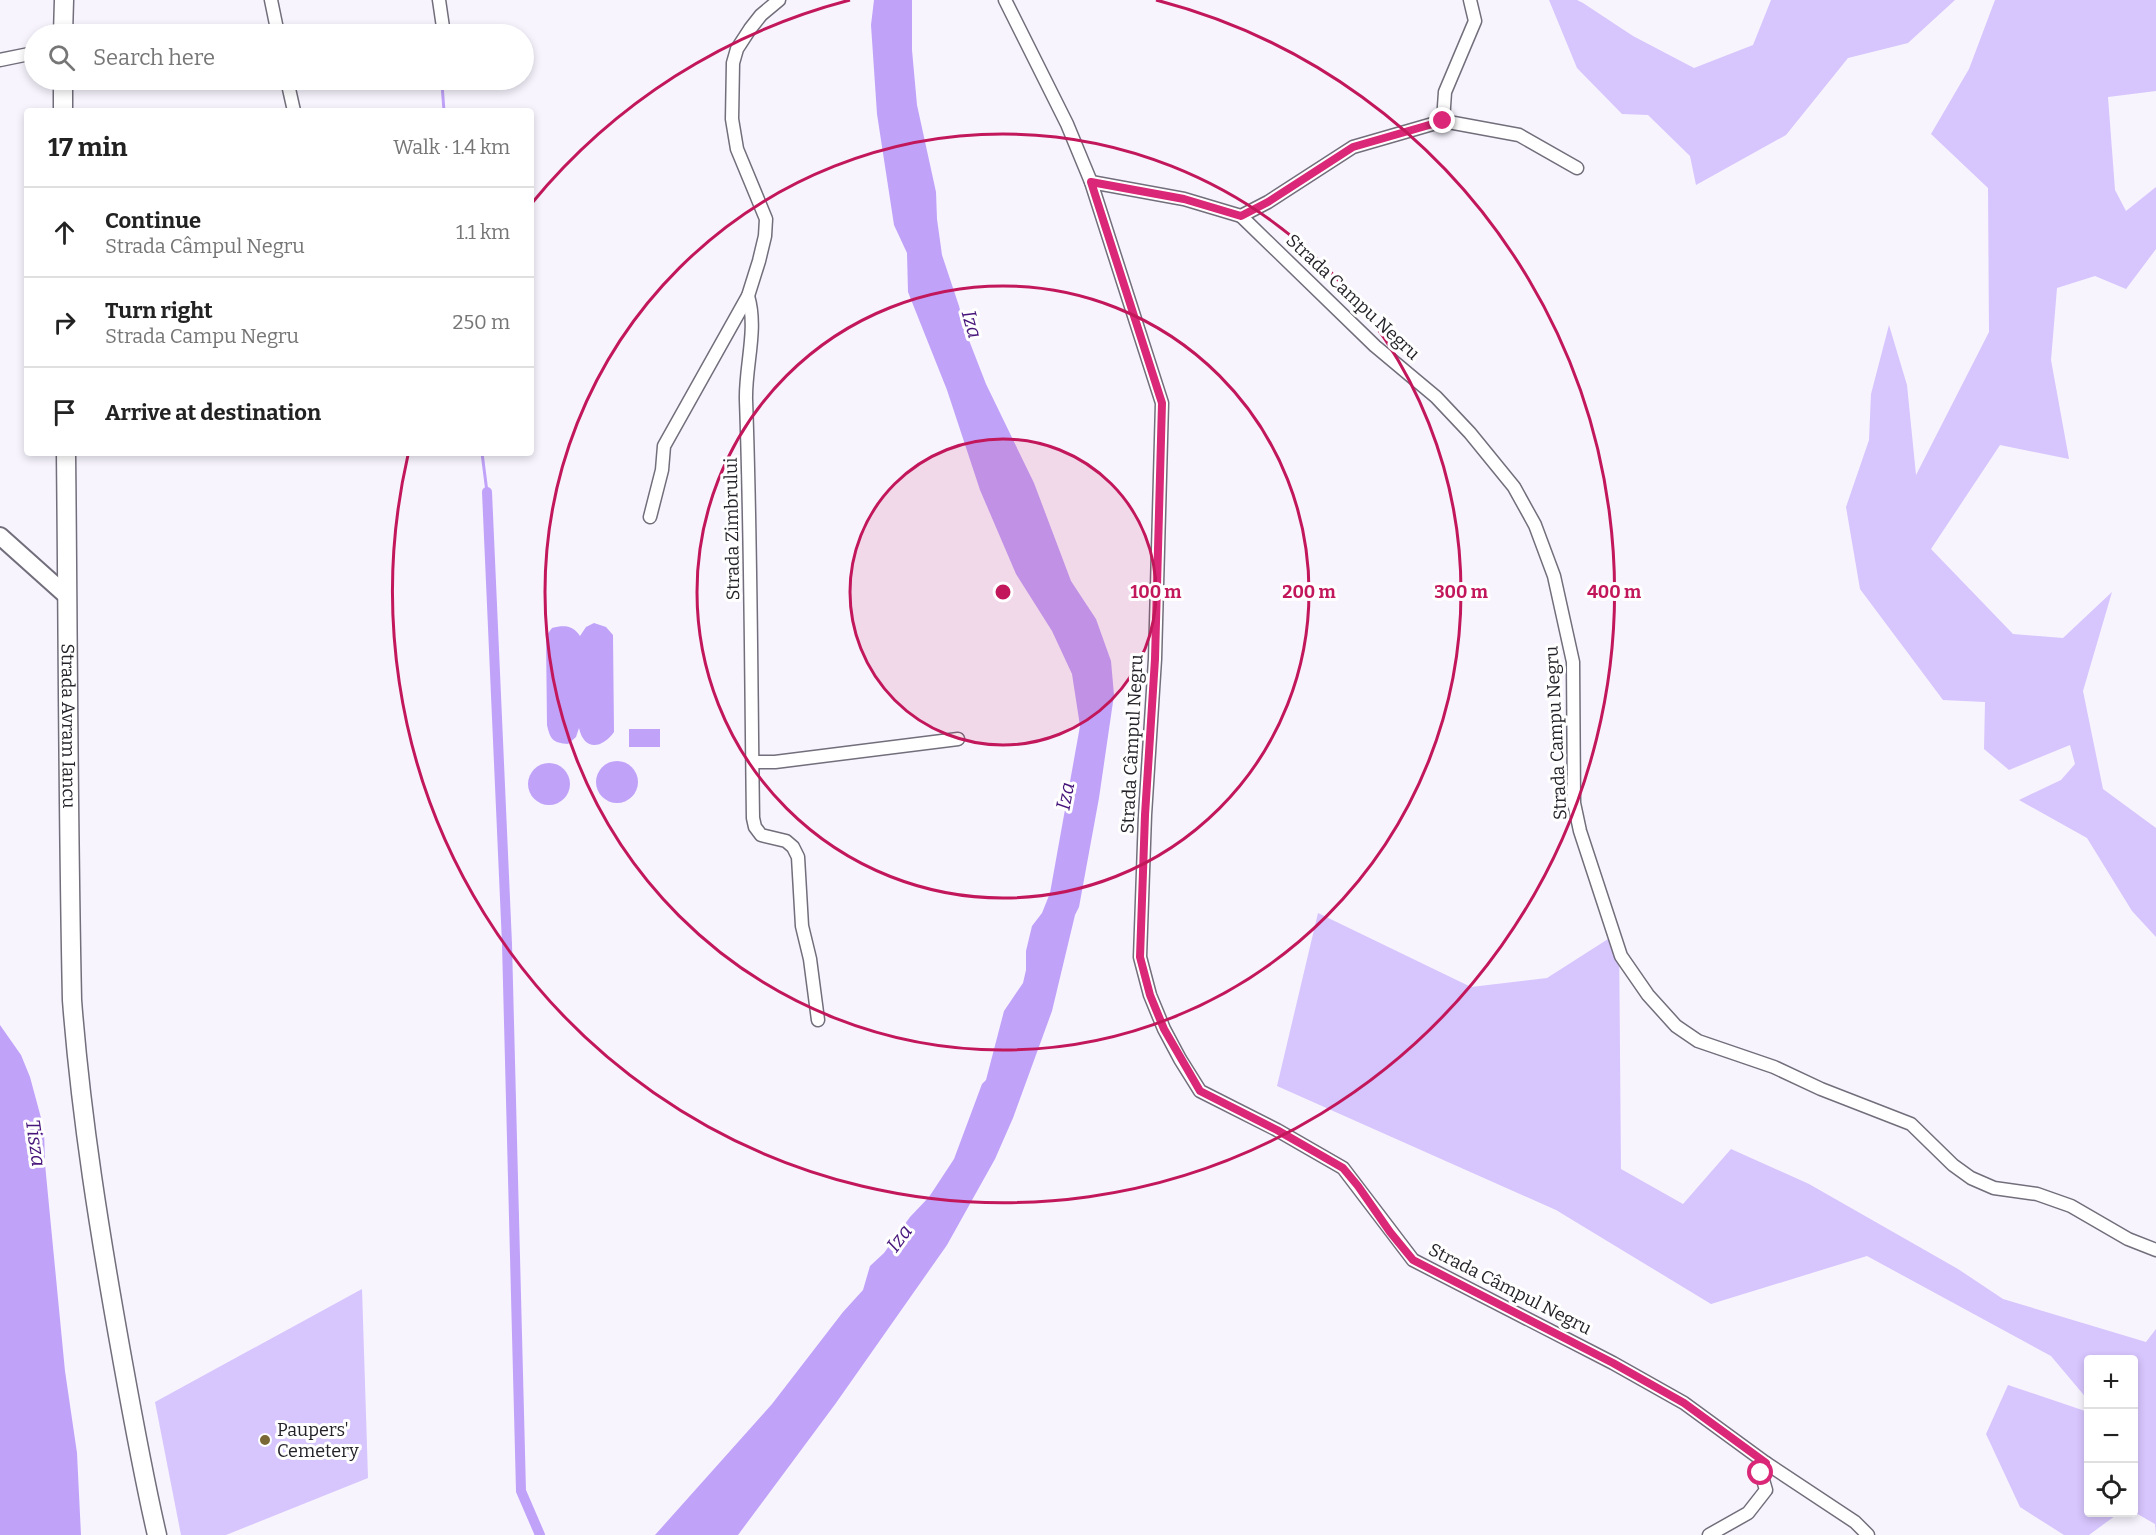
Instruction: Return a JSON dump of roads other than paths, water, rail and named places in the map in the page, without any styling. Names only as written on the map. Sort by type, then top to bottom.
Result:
[{"type":"main road","points":[[63,24],[64,0]]},
{"type":"main road","points":[[63,90],[63,108]]},
{"type":"main road","name":"Strada Avram Iancu","points":[[66,456],[67,743],[72,1000],[94,1191],[131,1406],[157,1535]]},
{"type":"main road","points":[[0,536],[67,596]]},
{"type":"street","points":[[271,0],[276,24]]},
{"type":"street","points":[[439,0],[443,24]]},
{"type":"street","name":"Strada Zimbrului","points":[[650,517],[662,470],[664,446],[748,296],[763,244],[766,219],[737,149],[732,119],[733,63],[737,49],[750,29],[761,15],[779,0]]},
{"type":"street","name":"Strada Câmpul Negru","points":[[1005,0],[1067,124],[1091,182],[1162,403],[1155,671],[1145,815],[1140,957],[1150,995],[1164,1029],[1200,1091],[1277,1130],[1343,1168],[1413,1260],[1613,1363],[1684,1403],[1766,1463],[1855,1522],[1868,1535]]},
{"type":"street","points":[[1443,121],[1445,92],[1475,21],[1470,0]]},
{"type":"street","points":[[0,60],[24,55]]},
{"type":"street","points":[[289,90],[293,108]]},
{"type":"street","points":[[1241,216],[1268,202],[1353,147],[1443,121],[1519,135],[1577,168]]},
{"type":"street","name":"Strada Campu Negru","points":[[1091,182],[1184,199],[1241,216],[1375,346],[1436,397],[1470,433],[1514,487],[1535,525],[1554,576],[1573,662],[1574,803],[1580,831],[1621,956],[1648,995],[1676,1026],[1698,1041],[1774,1067],[1821,1089],[1911,1124],[1953,1166],[1971,1178],[1994,1188],[2037,1194],[2071,1206],[2128,1239],[2156,1250]]},
{"type":"street","name":"Strada Zimbrului","points":[[748,296],[752,311],[746,394],[749,457],[753,818],[760,835],[786,842],[793,847],[798,857],[802,926],[810,959],[818,1020]]},
{"type":"street","points":[[753,762],[775,762],[958,739]]},
{"type":"street","points":[[1709,1535],[1748,1513],[1758,1502],[1766,1490],[1761,1473],[1766,1463]]},
{"type":"water","name":"Iza","points":[[874,0],[912,0],[912,50],[917,105],[936,192],[942,255],[965,330],[986,384],[1034,483],[1071,581],[1096,619],[1111,661],[1114,695],[1099,798],[1079,907],[1075,915],[1052,1011],[1013,1118],[995,1159],[947,1245],[836,1403],[738,1535],[655,1535],[772,1404],[843,1312],[863,1290],[870,1266],[884,1253],[910,1217],[929,1197],[954,1159],[982,1084],[986,1080],[1004,1011],[1023,983],[1026,951],[1032,926],[1042,913],[1050,893],[1080,726],[1072,674],[1052,631],[1016,574],[980,490],[947,390],[908,292],[907,253],[894,225],[877,114],[871,25]]},
{"type":"water","points":[[594,623],[606,627],[613,635],[614,732],[604,742],[594,745],[585,741],[579,728],[576,737],[568,744],[559,743],[549,734],[547,725],[546,636],[552,628],[564,626],[571,628],[580,636],[586,627]]},
{"type":"water","points":[[629,729],[660,729],[660,747],[629,747]]},
{"type":"water","points":[[617,761],[625,762],[632,767],[637,774],[637,790],[632,797],[625,802],[617,803],[609,802],[602,797],[597,790],[596,782],[597,774],[602,767],[609,762]]},
{"type":"water","points":[[549,763],[557,764],[564,769],[569,776],[569,792],[564,799],[557,804],[549,805],[541,804],[534,799],[529,792],[528,784],[529,776],[534,769],[541,764]]},
{"type":"water","name":"Tisza","points":[[0,1025],[21,1055],[30,1077],[44,1129],[45,1164],[65,1371],[77,1453],[81,1535],[0,1535]]},
{"type":"waterway","points":[[442,90],[444,108]]},
{"type":"waterway","points":[[482,456],[487,492]]},
{"type":"waterway","points":[[487,492],[507,944],[521,1491],[540,1535]]},
{"type":"place","name":"Paupers' Cemetery","points":[[265,1440]]}]
